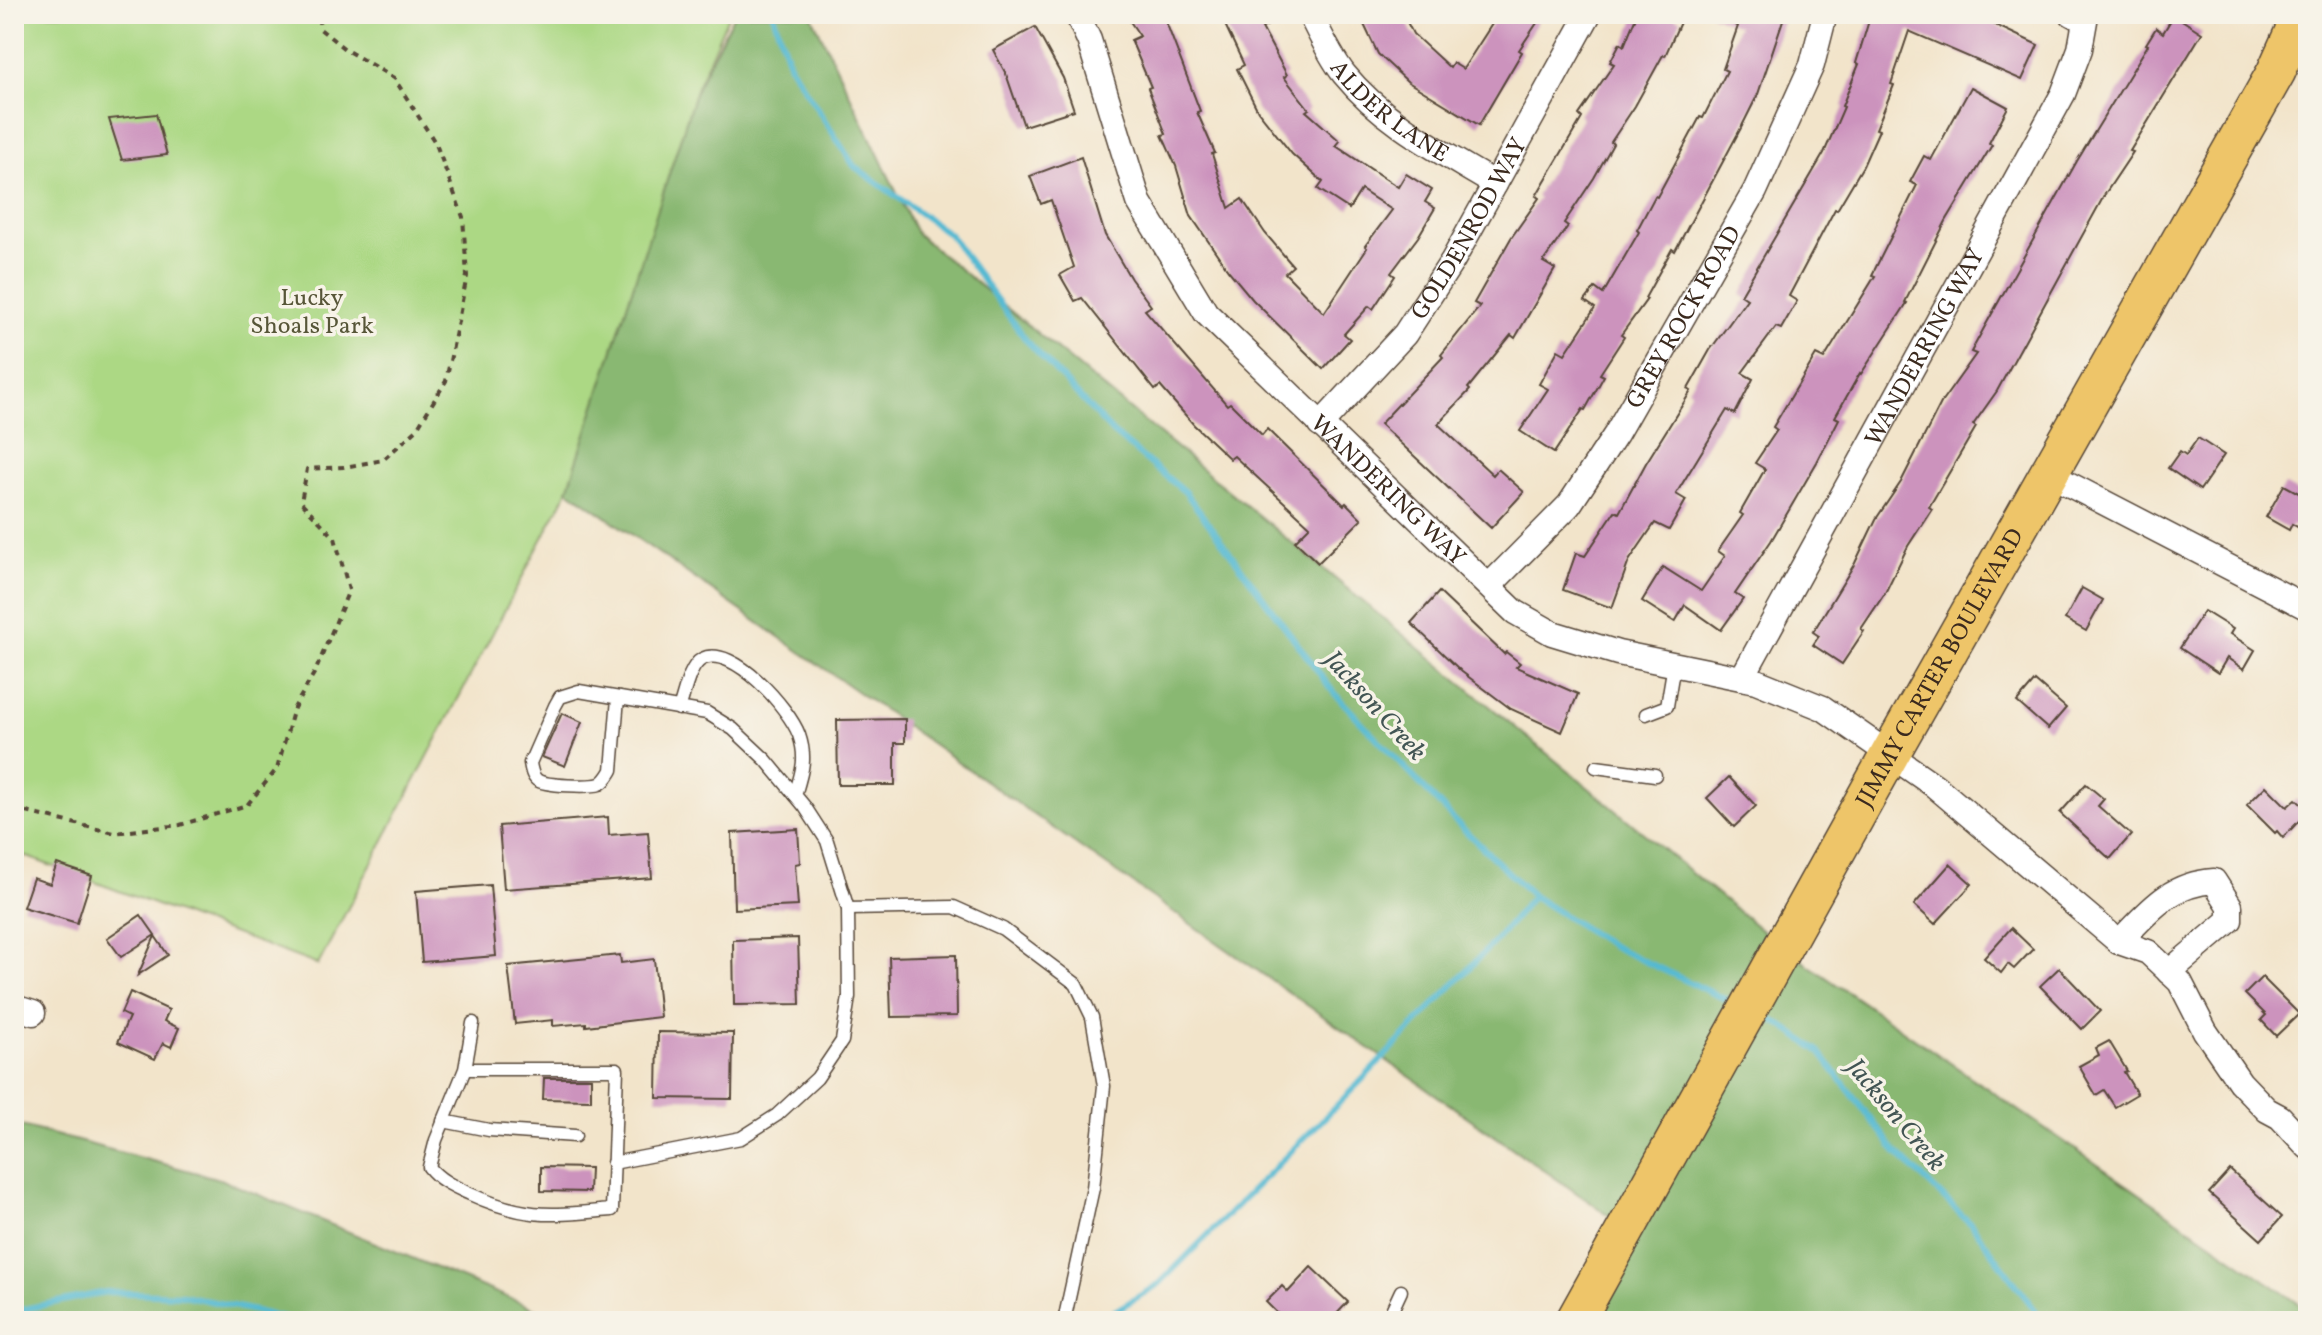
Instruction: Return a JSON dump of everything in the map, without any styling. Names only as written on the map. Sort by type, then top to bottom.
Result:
[{"type":"main road","name":"JIMMY CARTER BOULEVARD","points":[[1574,1316],[2276,72],[2302,14]]},
{"type":"street","name":"WANDERING WAY","points":[[1077,14],[1089,40],[1139,202],[1206,313],[1515,612],[1552,633],[1618,653],[1756,681],[1823,708],[1935,786],[2119,942],[2148,952],[2180,982],[2205,1031],[2240,1082],[2308,1147]]},
{"type":"street","name":"ALDER LANE","points":[[1310,14],[1344,74],[1395,123],[1495,184]]},
{"type":"street","name":"GOLDENROD WAY","points":[[1320,425],[1405,334],[1453,260],[1589,14]]},
{"type":"street","name":"GREY ROCK ROAD","points":[[1489,586],[1569,505],[1616,434],[1755,191],[1812,65],[1825,14]]},
{"type":"street","name":"WANDERRING WAY","points":[[1742,678],[2063,94],[2080,49],[2085,21],[2072,14]]},
{"type":"street","points":[[2049,474],[2308,608]]},
{"type":"street","points":[[2119,942],[2158,901],[2191,882],[2214,881],[2230,906],[2230,920],[2169,972]]},
{"type":"lane","points":[[679,709],[699,660],[720,658],[744,669],[765,686],[798,733],[804,765],[795,795]]},
{"type":"lane","points":[[1646,714],[1667,706],[1674,664]]},
{"type":"lane","points":[[613,1163],[741,1138],[777,1115],[817,1078],[842,1041],[849,997],[848,909],[827,841],[766,760],[733,729],[707,713],[579,691],[560,697],[530,763],[536,780],[549,784],[594,785],[608,777],[612,770],[618,698]]},
{"type":"lane","points":[[1596,767],[1655,775]]},
{"type":"lane","points":[[848,909],[954,907],[1003,929],[1076,984],[1092,1017],[1104,1086],[1093,1188],[1064,1321]]},
{"type":"lane","points":[[465,1069],[617,1069],[612,1210],[539,1216],[500,1208],[437,1177],[429,1167],[443,1121],[465,1069],[473,1023]]},
{"type":"lane","points":[[443,1121],[489,1130],[575,1136]]},
{"type":"lane","points":[[1387,1321],[1401,1291]]},
{"type":"path","points":[[14,809],[20,813],[114,833],[180,825],[247,805],[277,769],[294,708],[316,670],[349,590],[335,538],[301,502],[307,469],[383,460],[416,430],[446,381],[467,276],[463,217],[436,144],[394,78],[346,50],[320,29],[318,14]]},
{"type":"green space","name":"Lucky Shoals Park","points":[[14,14],[729,14],[697,87],[568,490],[318,965],[14,852]]},
{"type":"green space","points":[[734,14],[811,14],[916,233],[1778,944],[2308,1310],[2308,1321],[1573,1321],[1627,1228],[568,490],[697,87]]},
{"type":"green space","points":[[14,1124],[220,1179],[565,1321],[14,1321]]},
{"type":"building","points":[[1125,14],[1163,14],[1200,111],[1197,112],[1215,153],[1212,154],[1229,208],[1242,199],[1293,266],[1285,273],[1324,313],[1367,248],[1365,246],[1392,210],[1361,190],[1349,209],[1318,189],[1323,182],[1292,154],[1258,111],[1237,69],[1244,65],[1220,14],[1262,14],[1268,25],[1262,28],[1287,75],[1284,77],[1309,109],[1306,111],[1340,141],[1336,146],[1398,187],[1406,174],[1432,190],[1425,202],[1435,208],[1391,273],[1395,276],[1373,309],[1369,306],[1344,334],[1350,339],[1323,369],[1253,300],[1191,216],[1176,166],[1162,135],[1166,134],[1148,88],[1151,87],[1131,40],[1140,36]]},
{"type":"building","points":[[1359,14],[1403,14],[1413,34],[1450,68],[1453,63],[1463,69],[1492,24],[1476,14],[1543,14],[1519,50],[1522,52],[1479,125],[1408,82],[1378,54]]},
{"type":"building","points":[[1637,14],[1667,14],[1681,20],[1665,56],[1564,223],[1568,226],[1543,262],[1555,269],[1515,338],[1511,335],[1468,388],[1470,390],[1438,424],[1493,475],[1498,469],[1524,492],[1491,528],[1380,424],[1443,357],[1441,355],[1480,306],[1474,303],[1511,238],[1539,198],[1536,196],[1582,118],[1579,115],[1614,64],[1610,62],[1620,43],[1624,46]]},
{"type":"building","points":[[1709,14],[1785,14],[1758,94],[1742,126],[1675,251],[1672,249],[1647,299],[1621,335],[1624,337],[1600,374],[1604,376],[1585,410],[1554,453],[1520,431],[1548,389],[1539,384],[1558,350],[1565,354],[1595,308],[1585,301],[1595,288],[1603,294],[1727,71],[1723,69],[1738,26]]},
{"type":"building","points":[[1871,14],[1972,14],[2038,45],[2022,80],[1909,31],[1891,84],[1894,85],[1876,129],[1879,130],[1863,166],[1835,209],[1789,296],[1797,301],[1781,329],[1776,327],[1742,373],[1753,379],[1735,414],[1727,410],[1676,494],[1686,500],[1669,530],[1655,523],[1629,561],[1612,608],[1563,590],[1576,553],[1585,556],[1615,511],[1619,513],[1691,391],[1688,389],[1710,350],[1747,299],[1741,295],[1824,153],[1859,64],[1856,63]]},
{"type":"building","points":[[2174,15],[2202,33],[2105,194],[1997,391],[1973,425],[1976,427],[1929,507],[1932,509],[1861,629],[1864,631],[1842,664],[1813,645],[1819,636],[1813,632],[1855,563],[1876,519],[1901,482],[1941,403],[1976,354],[1971,352],[2077,161],[2156,28],[2163,33]]},
{"type":"building","points":[[1035,27],[1063,78],[1074,110],[1024,126],[1006,74],[993,50]]},
{"type":"building","points":[[1971,87],[2008,107],[1989,143],[1992,145],[1946,221],[1907,303],[1860,373],[1835,417],[1839,419],[1817,462],[1771,541],[1735,594],[1743,599],[1721,630],[1685,605],[1675,622],[1642,601],[1663,567],[1701,591],[1725,556],[1718,551],[1743,515],[1740,513],[1765,469],[1755,463],[1777,430],[1773,427],[1816,355],[1824,359],[1875,276],[1872,275],[1917,185],[1910,182],[1924,156],[1931,160]]},
{"type":"building","points":[[156,114],[167,155],[122,160],[109,119]]},
{"type":"building","points":[[1081,157],[1105,235],[1151,306],[1145,310],[1227,405],[1230,403],[1262,435],[1267,429],[1362,519],[1318,563],[1295,541],[1310,526],[1234,456],[1230,459],[1194,425],[1160,386],[1155,390],[1082,298],[1075,301],[1060,275],[1074,267],[1051,200],[1041,204],[1030,176]]},
{"type":"building","points":[[2198,438],[2224,455],[2200,490],[2168,468],[2180,451],[2186,455]]},
{"type":"building","points":[[2284,485],[2308,498],[2308,533],[2292,524],[2289,530],[2266,517]]},
{"type":"building","points":[[2082,588],[2103,600],[2086,631],[2065,619]]},
{"type":"building","points":[[1439,592],[1504,654],[1506,652],[1520,663],[1516,667],[1578,694],[1562,732],[1511,709],[1462,672],[1411,623]]},
{"type":"building","points":[[2204,611],[2233,629],[2230,634],[2255,650],[2244,669],[2227,658],[2218,673],[2180,648]]},
{"type":"building","points":[[2035,681],[2066,708],[2048,729],[2017,702]]},
{"type":"building","points":[[562,713],[582,722],[565,766],[542,757]]},
{"type":"building","points":[[905,719],[905,743],[895,743],[895,785],[838,785],[837,720]]},
{"type":"building","points":[[1729,777],[1756,806],[1734,827],[1707,798]]},
{"type":"building","points":[[2086,784],[2104,799],[2098,806],[2131,835],[2110,859],[2060,813]]},
{"type":"building","points":[[2266,786],[2287,807],[2296,799],[2308,811],[2283,838],[2247,805]]},
{"type":"building","points":[[608,817],[609,835],[648,832],[652,878],[504,889],[499,826]]},
{"type":"building","points":[[798,829],[800,863],[795,864],[798,906],[734,909],[732,833]]},
{"type":"building","points":[[57,864],[92,876],[77,923],[23,907],[33,878],[50,884]]},
{"type":"building","points":[[1950,864],[1972,884],[1935,924],[1914,905]]},
{"type":"building","points":[[490,885],[496,956],[422,962],[416,891]]},
{"type":"building","points":[[141,915],[155,935],[121,957],[107,938]]},
{"type":"building","points":[[2011,928],[2033,949],[2014,969],[2008,964],[2001,973],[1984,958]]},
{"type":"building","points":[[155,936],[168,955],[138,975]]},
{"type":"building","points":[[798,938],[800,1004],[734,1005],[733,940]]},
{"type":"building","points":[[620,955],[621,963],[654,959],[660,1017],[586,1026],[586,1023],[553,1026],[553,1020],[515,1024],[508,966]]},
{"type":"building","points":[[956,955],[957,1016],[891,1017],[889,957]]},
{"type":"building","points":[[2059,968],[2100,1011],[2082,1029],[2040,986]]},
{"type":"building","points":[[2262,977],[2299,1014],[2276,1036],[2261,1020],[2266,1015],[2245,994]]},
{"type":"building","points":[[130,992],[169,1010],[164,1021],[179,1028],[171,1047],[163,1043],[155,1059],[118,1042],[129,1017],[121,1013]]},
{"type":"building","points":[[658,1032],[733,1033],[732,1099],[657,1098]]},
{"type":"building","points":[[2109,1041],[2137,1094],[2115,1107],[2104,1090],[2096,1095],[2079,1066],[2099,1055],[2096,1048]]},
{"type":"building","points":[[544,1078],[591,1078],[591,1100],[543,1099]]},
{"type":"building","points":[[541,1167],[590,1168],[589,1192],[541,1191]]},
{"type":"building","points":[[2230,1170],[2282,1217],[2261,1240],[2209,1193]]},
{"type":"building","points":[[1311,1267],[1348,1302],[1330,1321],[1285,1321],[1266,1302],[1282,1286],[1288,1292]]},
{"type":"waterway","name":"Jackson Creek","points":[[773,14],[790,66],[854,166],[949,234],[1026,340],[1113,433],[1185,492],[1334,693],[1455,821],[1533,896],[1612,946],[1736,1004]]},
{"type":"waterway","points":[[982,1321],[993,1317],[1100,1320],[1159,1284],[1362,1080],[1497,939],[1533,896]]},
{"type":"waterway","name":"Jackson Creek","points":[[1761,1015],[1819,1051],[1896,1152],[1972,1225],[2041,1318],[2048,1321]]},
{"type":"waterway","points":[[14,1311],[106,1292],[183,1295],[299,1321]]}]
